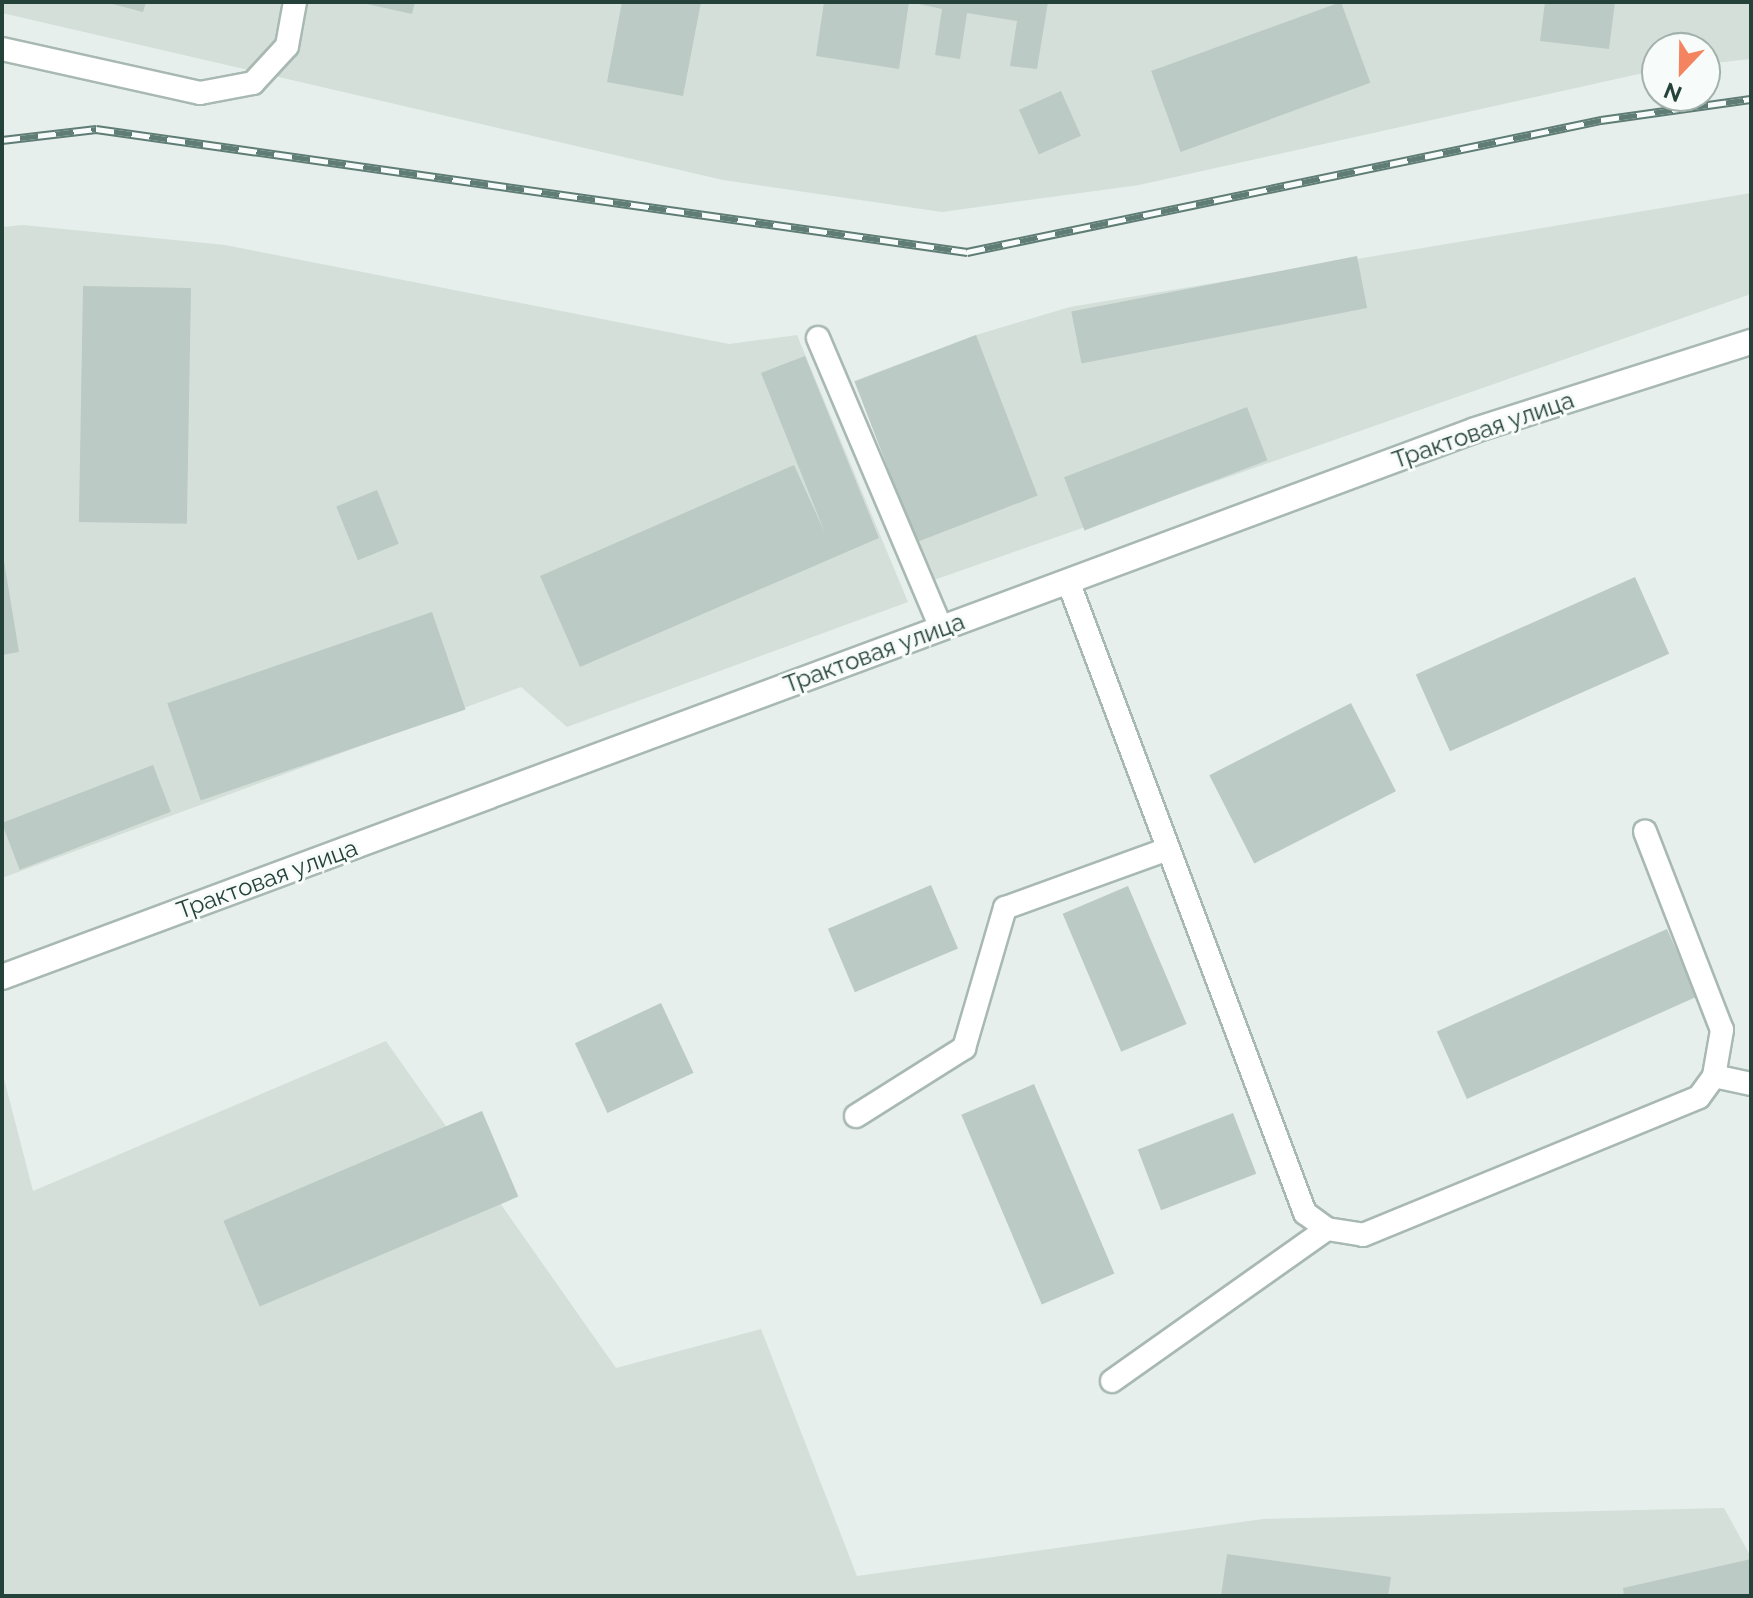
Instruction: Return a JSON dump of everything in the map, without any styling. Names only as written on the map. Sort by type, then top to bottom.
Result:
[{"type":"main road","name":"Трактовая улица","points":[[2,977],[1475,430],[1751,342]]},
{"type":"lane","points":[[2,49],[200,93],[253,83],[287,46],[295,2]]},
{"type":"lane","points":[[818,338],[941,628]]},
{"type":"lane","points":[[1068,581],[1165,850],[1305,1213],[1327,1229],[1363,1235],[1699,1097],[1714,1076],[1722,1030],[1645,831]]},
{"type":"lane","points":[[856,1116],[964,1048],[1005,908],[1165,850]]},
{"type":"lane","points":[[1714,1076],[1751,1084]]},
{"type":"lane","points":[[1112,1381],[1327,1229]]},
{"type":"shaded area","points":[[2,2],[1751,2],[1751,59],[1721,62],[1721,32],[1641,32],[1641,74],[1139,185],[942,212],[723,180],[2,13]]},
{"type":"shaded area","points":[[1751,193],[1751,294],[934,580],[854,381],[976,335],[1070,307]]},
{"type":"shaded area","points":[[23,225],[225,245],[729,344],[797,335],[908,602],[567,727],[521,687],[2,878],[2,227]]},
{"type":"shaded area","points":[[386,1041],[616,1368],[761,1329],[857,1576],[1263,1519],[1724,1508],[1751,1557],[1751,1596],[2,1596],[2,1071],[33,1191]]},
{"type":"building","points":[[105,2],[146,2],[143,12]]},
{"type":"building","points":[[358,2],[415,2],[412,14]]},
{"type":"building","points":[[622,2],[701,2],[683,96],[607,82]]},
{"type":"building","points":[[824,2],[909,2],[899,69],[816,56]]},
{"type":"building","points":[[910,2],[1048,2],[1037,69],[1010,66],[1017,21],[967,13],[960,59],[935,55],[942,9]]},
{"type":"building","points":[[1341,2],[1370,83],[1181,152],[1151,71]]},
{"type":"building","points":[[1545,2],[1615,2],[1609,49],[1540,41]]},
{"type":"building","points":[[1061,91],[1081,136],[1039,154],[1019,110]]},
{"type":"building","points":[[1357,256],[1367,308],[1081,364],[1071,312]]},
{"type":"building","points":[[83,286],[191,288],[187,524],[79,522]]},
{"type":"building","points":[[976,335],[1038,496],[916,542],[855,382]]},
{"type":"building","points":[[805,356],[879,538],[580,667],[540,576],[794,465],[825,533],[761,373]]},
{"type":"building","points":[[1247,407],[1267,460],[1084,530],[1064,477]]},
{"type":"building","points":[[377,490],[399,544],[358,560],[336,506]]},
{"type":"building","points":[[2,549],[19,652],[2,655]]},
{"type":"building","points":[[1635,577],[1669,654],[1450,751],[1416,675]]},
{"type":"building","points":[[432,612],[466,709],[201,801],[167,703]]},
{"type":"building","points":[[1351,703],[1396,791],[1254,863],[1209,775]]},
{"type":"building","points":[[153,765],[171,812],[20,870],[2,823]]},
{"type":"building","points":[[931,885],[958,949],[855,992],[828,929]]},
{"type":"building","points":[[1128,886],[1187,1024],[1121,1052],[1063,914]]},
{"type":"building","points":[[1667,929],[1697,997],[1467,1099],[1437,1031]]},
{"type":"building","points":[[661,1003],[694,1073],[607,1113],[575,1043]]},
{"type":"building","points":[[1034,1084],[1114,1274],[1042,1304],[961,1115]]},
{"type":"building","points":[[482,1111],[518,1197],[260,1306],[223,1221]]},
{"type":"building","points":[[1233,1113],[1256,1174],[1161,1210],[1138,1150]]},
{"type":"building","points":[[1227,1554],[1391,1577],[1388,1596],[1221,1596]]},
{"type":"building","points":[[1751,1559],[1751,1596],[1624,1596],[1623,1588]]},
{"type":"railway","points":[[2,140],[96,129],[967,252],[1601,120],[1751,99]]}]
